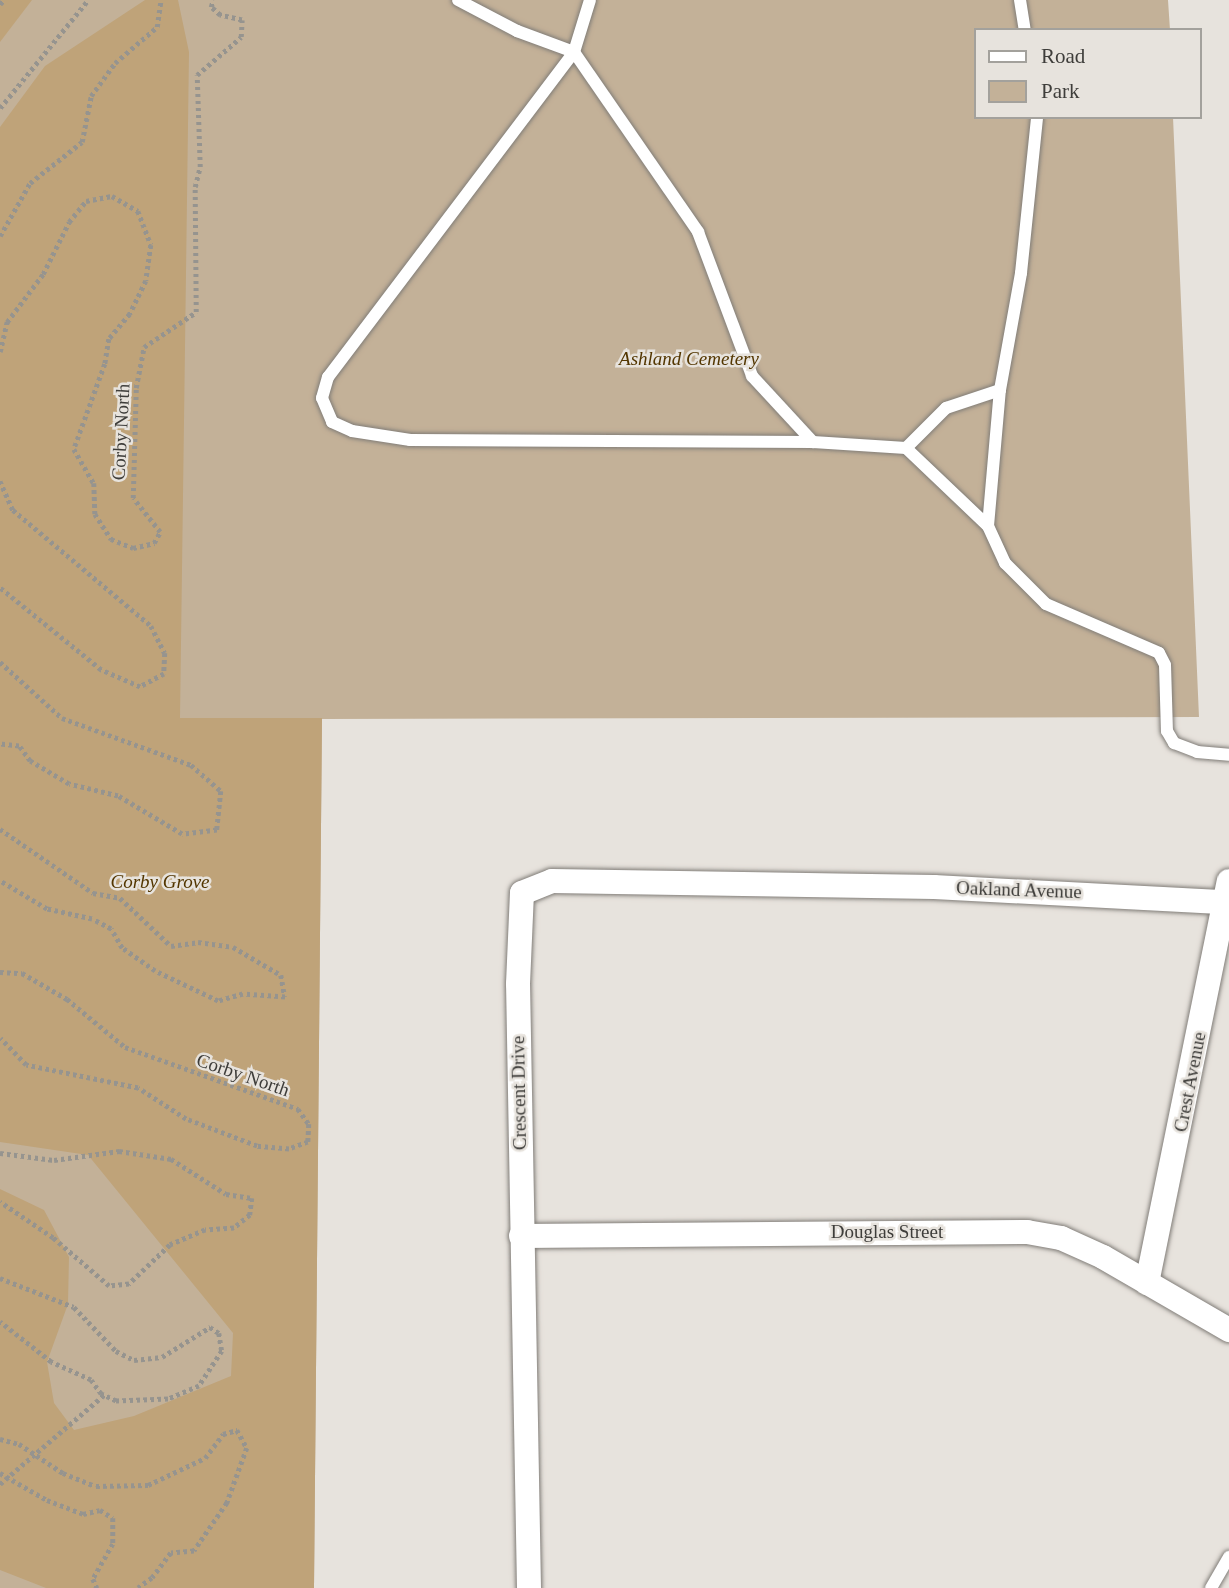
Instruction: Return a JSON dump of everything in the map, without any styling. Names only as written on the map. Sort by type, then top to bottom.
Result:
[{"type":"street","name":"Crescent Drive","points":[[529,1588],[521,1236],[522,893],[552,881],[813,886]]},
{"type":"street","name":"Oakland Avenue","points":[[813,886],[1078,892],[1227,891]]},
{"type":"street","name":"Crest Avenue","points":[[1147,1283],[1227,891]]},
{"type":"street","name":"Douglas Street","points":[[521,1236],[1027,1232],[1061,1238],[1229,1330]]},
{"type":"lane","points":[[458,0],[517,31],[574,52],[698,232],[752,376],[813,442]]},
{"type":"lane","points":[[590,0],[574,52],[328,377],[322,398],[332,422],[352,431],[410,440],[813,442],[906,448],[988,526],[1005,563],[1046,604],[1159,653],[1165,665],[1167,731],[1174,743],[1197,752],[1229,755]]},
{"type":"lane","points":[[1020,0],[1025,28]]},
{"type":"lane","points":[[988,526],[1000,390],[1021,273],[1037,119]]},
{"type":"lane","points":[[906,448],[946,408],[1000,390]]},
{"type":"lane","points":[[1212,1588],[1229,1557]]},
{"type":"path","points":[[0,4],[4,0]]},
{"type":"path","points":[[0,108],[88,0]]},
{"type":"path","points":[[0,236],[30,183],[82,142],[92,96],[115,63],[157,27],[161,0]]},
{"type":"path","name":"Corby North","points":[[0,352],[8,323],[43,274],[69,222],[86,201],[111,196],[138,211],[151,245],[146,281],[130,314],[109,339],[105,364],[74,449],[93,483],[95,514],[111,539],[134,548],[154,544],[160,532],[133,498],[135,388],[144,347],[196,312],[195,187],[201,167],[197,75],[241,37],[242,20],[220,15],[211,7],[213,0]]},
{"type":"path","points":[[0,481],[13,510],[151,626],[165,653],[164,674],[140,688],[101,670],[0,588]]},
{"type":"path","points":[[0,662],[62,718],[191,765],[221,791],[217,830],[182,834],[118,796],[69,784],[30,761],[19,746],[0,744]]},
{"type":"path","points":[[0,829],[93,893],[120,898],[171,946],[198,942],[233,947],[281,975],[285,997],[243,994],[218,1001],[155,971],[122,948],[111,929],[92,919],[47,909],[0,881]]},
{"type":"path","name":"Corby North","points":[[0,972],[22,973],[67,999],[125,1047],[298,1109],[309,1124],[309,1142],[289,1149],[257,1146],[186,1119],[138,1088],[26,1065],[0,1038]]},
{"type":"path","points":[[0,1153],[54,1160],[119,1151],[170,1159],[226,1194],[252,1198],[250,1214],[234,1228],[205,1230],[170,1245],[129,1284],[109,1286],[53,1238],[0,1202]]},
{"type":"path","points":[[0,1278],[74,1307],[116,1351],[134,1360],[162,1357],[210,1327],[219,1333],[222,1351],[199,1386],[168,1399],[116,1401],[104,1395],[91,1380],[51,1362],[0,1322]]},
{"type":"path","points":[[0,1484],[104,1395]]},
{"type":"path","points":[[0,1439],[96,1486],[148,1485],[205,1458],[223,1434],[237,1430],[247,1448],[227,1503],[194,1551],[171,1553],[152,1578],[138,1588]]},
{"type":"path","points":[[0,1473],[47,1500],[83,1514],[100,1510],[113,1518],[113,1544],[93,1579],[97,1588]]},
{"type":"green space","name":"Ashland Cemetery","points":[[0,0],[1168,0],[1170,28],[974,28],[974,119],[1173,119],[1199,717],[322,719],[314,1588],[0,1588]]},
{"type":"green space","points":[[0,0],[32,0],[0,42]]},
{"type":"green space","name":"Corby Grove","points":[[145,0],[178,0],[189,52],[180,718],[322,718],[314,1588],[46,1588],[0,1570],[0,1189],[44,1210],[69,1257],[68,1304],[47,1362],[54,1403],[74,1430],[134,1416],[231,1376],[233,1333],[88,1155],[0,1142],[0,127],[45,66]]}]
